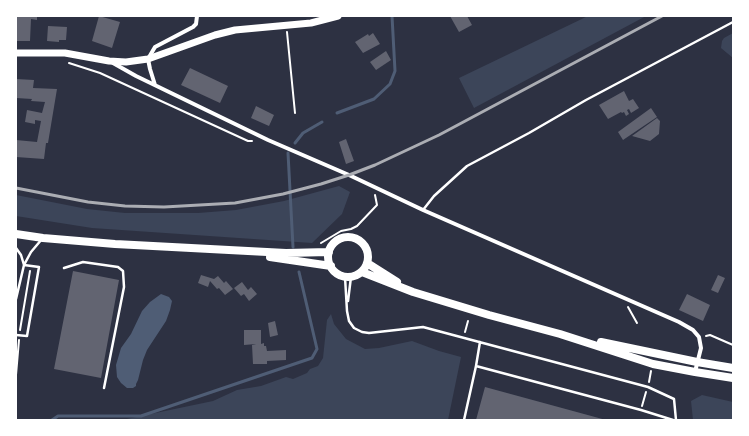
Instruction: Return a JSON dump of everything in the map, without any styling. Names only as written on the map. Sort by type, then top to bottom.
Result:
[{"type":"main road","points":[[16,53],[65,53],[110,61],[126,62],[148,59],[215,35],[235,30],[286,24],[311,23],[338,16]]},
{"type":"main road","points":[[16,234],[42,238],[115,244],[286,252],[329,252]]},
{"type":"main road","points":[[352,237],[361,241],[367,249],[368,263],[362,272],[348,277],[336,273],[330,266],[328,257],[330,247],[337,240],[352,237]]},
{"type":"main road","points":[[208,248],[330,266]]},
{"type":"main road","points":[[368,263],[412,292]]},
{"type":"main road","points":[[362,272],[412,292],[488,315],[560,334],[653,364],[733,378]]},
{"type":"main road","points":[[560,334],[733,368]]},
{"type":"street","points":[[155,85],[148,59],[155,46],[193,27],[196,24],[196,16]]},
{"type":"street","points":[[110,61],[136,76],[268,140],[349,175],[423,210],[679,322],[693,330],[699,338],[701,348],[695,372]]},
{"type":"lane","points":[[423,210],[434,196],[467,166],[529,133],[586,100],[733,22]]},
{"type":"lane","points":[[16,299],[24,265],[31,252],[42,238]]},
{"type":"lane","points":[[16,248],[22,255],[24,265]]},
{"type":"lane","points":[[64,268],[83,262],[118,267],[123,271],[124,287],[104,388]]},
{"type":"lane","points":[[18,335],[27,336],[39,267],[24,265]]},
{"type":"lane","points":[[347,311],[348,277]]},
{"type":"lane","points":[[348,277],[347,311],[349,322],[354,328],[362,332],[369,333],[423,327],[463,339],[480,342],[648,387],[674,399],[674,420],[476,366]]},
{"type":"lane","points":[[464,420],[480,342]]},
{"type":"path","points":[[286,24],[295,113]]},
{"type":"path","points":[[65,62],[100,73],[248,141],[268,140]]},
{"type":"path","points":[[319,244],[341,231],[358,226],[377,205],[375,195],[370,193]]},
{"type":"path","points":[[16,375],[18,335],[31,266]]},
{"type":"path","points":[[625,298],[629,310],[637,323]]},
{"type":"path","points":[[463,339],[468,321]]},
{"type":"path","points":[[699,338],[710,334],[733,345]]},
{"type":"path","points":[[641,410],[651,371]]},
{"type":"shaded area","points":[[588,16],[646,16],[474,108],[459,78]]},
{"type":"shaded area","points":[[733,33],[733,58],[721,48],[724,38]]},
{"type":"shaded area","points":[[339,186],[350,192],[342,214],[312,243],[92,228],[16,216],[16,195],[87,209],[125,213],[198,213],[236,210],[284,201]]},
{"type":"shaded area","points":[[161,294],[169,297],[172,301],[170,310],[166,321],[147,350],[136,386],[133,388],[127,388],[117,377],[116,365],[121,348],[131,334],[142,311],[150,302]]},
{"type":"shaded area","points":[[331,314],[334,324],[346,339],[365,349],[379,348],[412,341],[461,357],[448,420],[122,420],[213,401],[237,390],[261,386],[286,377],[293,379],[307,373],[310,369],[318,366],[323,358],[327,320]]},
{"type":"shaded area","points":[[702,395],[733,402],[733,420],[693,420],[691,401]]},
{"type":"building","points":[[17,16],[37,16],[37,20],[31,19],[30,41],[16,41]]},
{"type":"building","points":[[99,16],[120,22],[112,48],[92,41]]},
{"type":"building","points":[[450,16],[467,16],[472,25],[459,32]]},
{"type":"building","points":[[48,26],[67,27],[66,40],[59,40],[59,42],[47,41]]},
{"type":"building","points":[[373,33],[380,44],[363,53],[355,42],[368,34],[369,36]]},
{"type":"building","points":[[386,51],[391,60],[376,70],[370,62]]},
{"type":"building","points":[[190,68],[228,86],[220,103],[181,85]]},
{"type":"building","points":[[16,79],[34,80],[33,88],[57,89],[44,159],[16,157],[16,140],[37,142],[41,121],[35,120],[35,124],[25,122],[27,110],[42,113],[45,102],[16,98]]},
{"type":"building","points":[[624,91],[629,101],[633,99],[639,108],[631,113],[629,109],[627,110],[629,114],[626,116],[624,112],[621,112],[608,119],[599,105]]},
{"type":"building","points":[[256,106],[274,115],[269,126],[251,118]]},
{"type":"building","points":[[651,108],[657,117],[623,140],[618,132]]},
{"type":"building","points":[[657,118],[660,121],[659,134],[650,141],[632,136]]},
{"type":"building","points":[[346,139],[354,161],[346,164],[339,142]]},
{"type":"building","points":[[73,271],[119,280],[101,378],[54,369]]},
{"type":"building","points":[[201,275],[214,279],[218,276],[224,283],[226,281],[233,289],[225,295],[210,281],[208,287],[198,283]]},
{"type":"building","points":[[718,275],[725,278],[718,293],[711,290]]},
{"type":"building","points":[[242,282],[248,290],[251,287],[257,294],[249,301],[244,294],[241,296],[234,288]]},
{"type":"building","points":[[687,294],[710,305],[703,321],[679,310]]},
{"type":"building","points":[[275,321],[278,335],[270,337],[268,323]]},
{"type":"building","points":[[244,330],[261,330],[261,344],[264,343],[267,351],[286,350],[286,360],[267,361],[267,364],[253,364],[252,345],[256,344],[244,345]]},
{"type":"building","points":[[485,387],[606,420],[476,420]]},
{"type":"waterway","points":[[337,113],[374,99],[390,84],[395,71],[392,16]]},
{"type":"waterway","points":[[295,143],[303,133],[322,122]]},
{"type":"waterway","points":[[288,153],[293,247]]},
{"type":"waterway","points":[[52,420],[58,416],[141,416],[312,358],[317,349],[299,272]]},
{"type":"railway","points":[[16,188],[88,202],[125,206],[164,207],[235,203],[283,194],[321,184],[375,165],[439,135],[662,16]]}]
